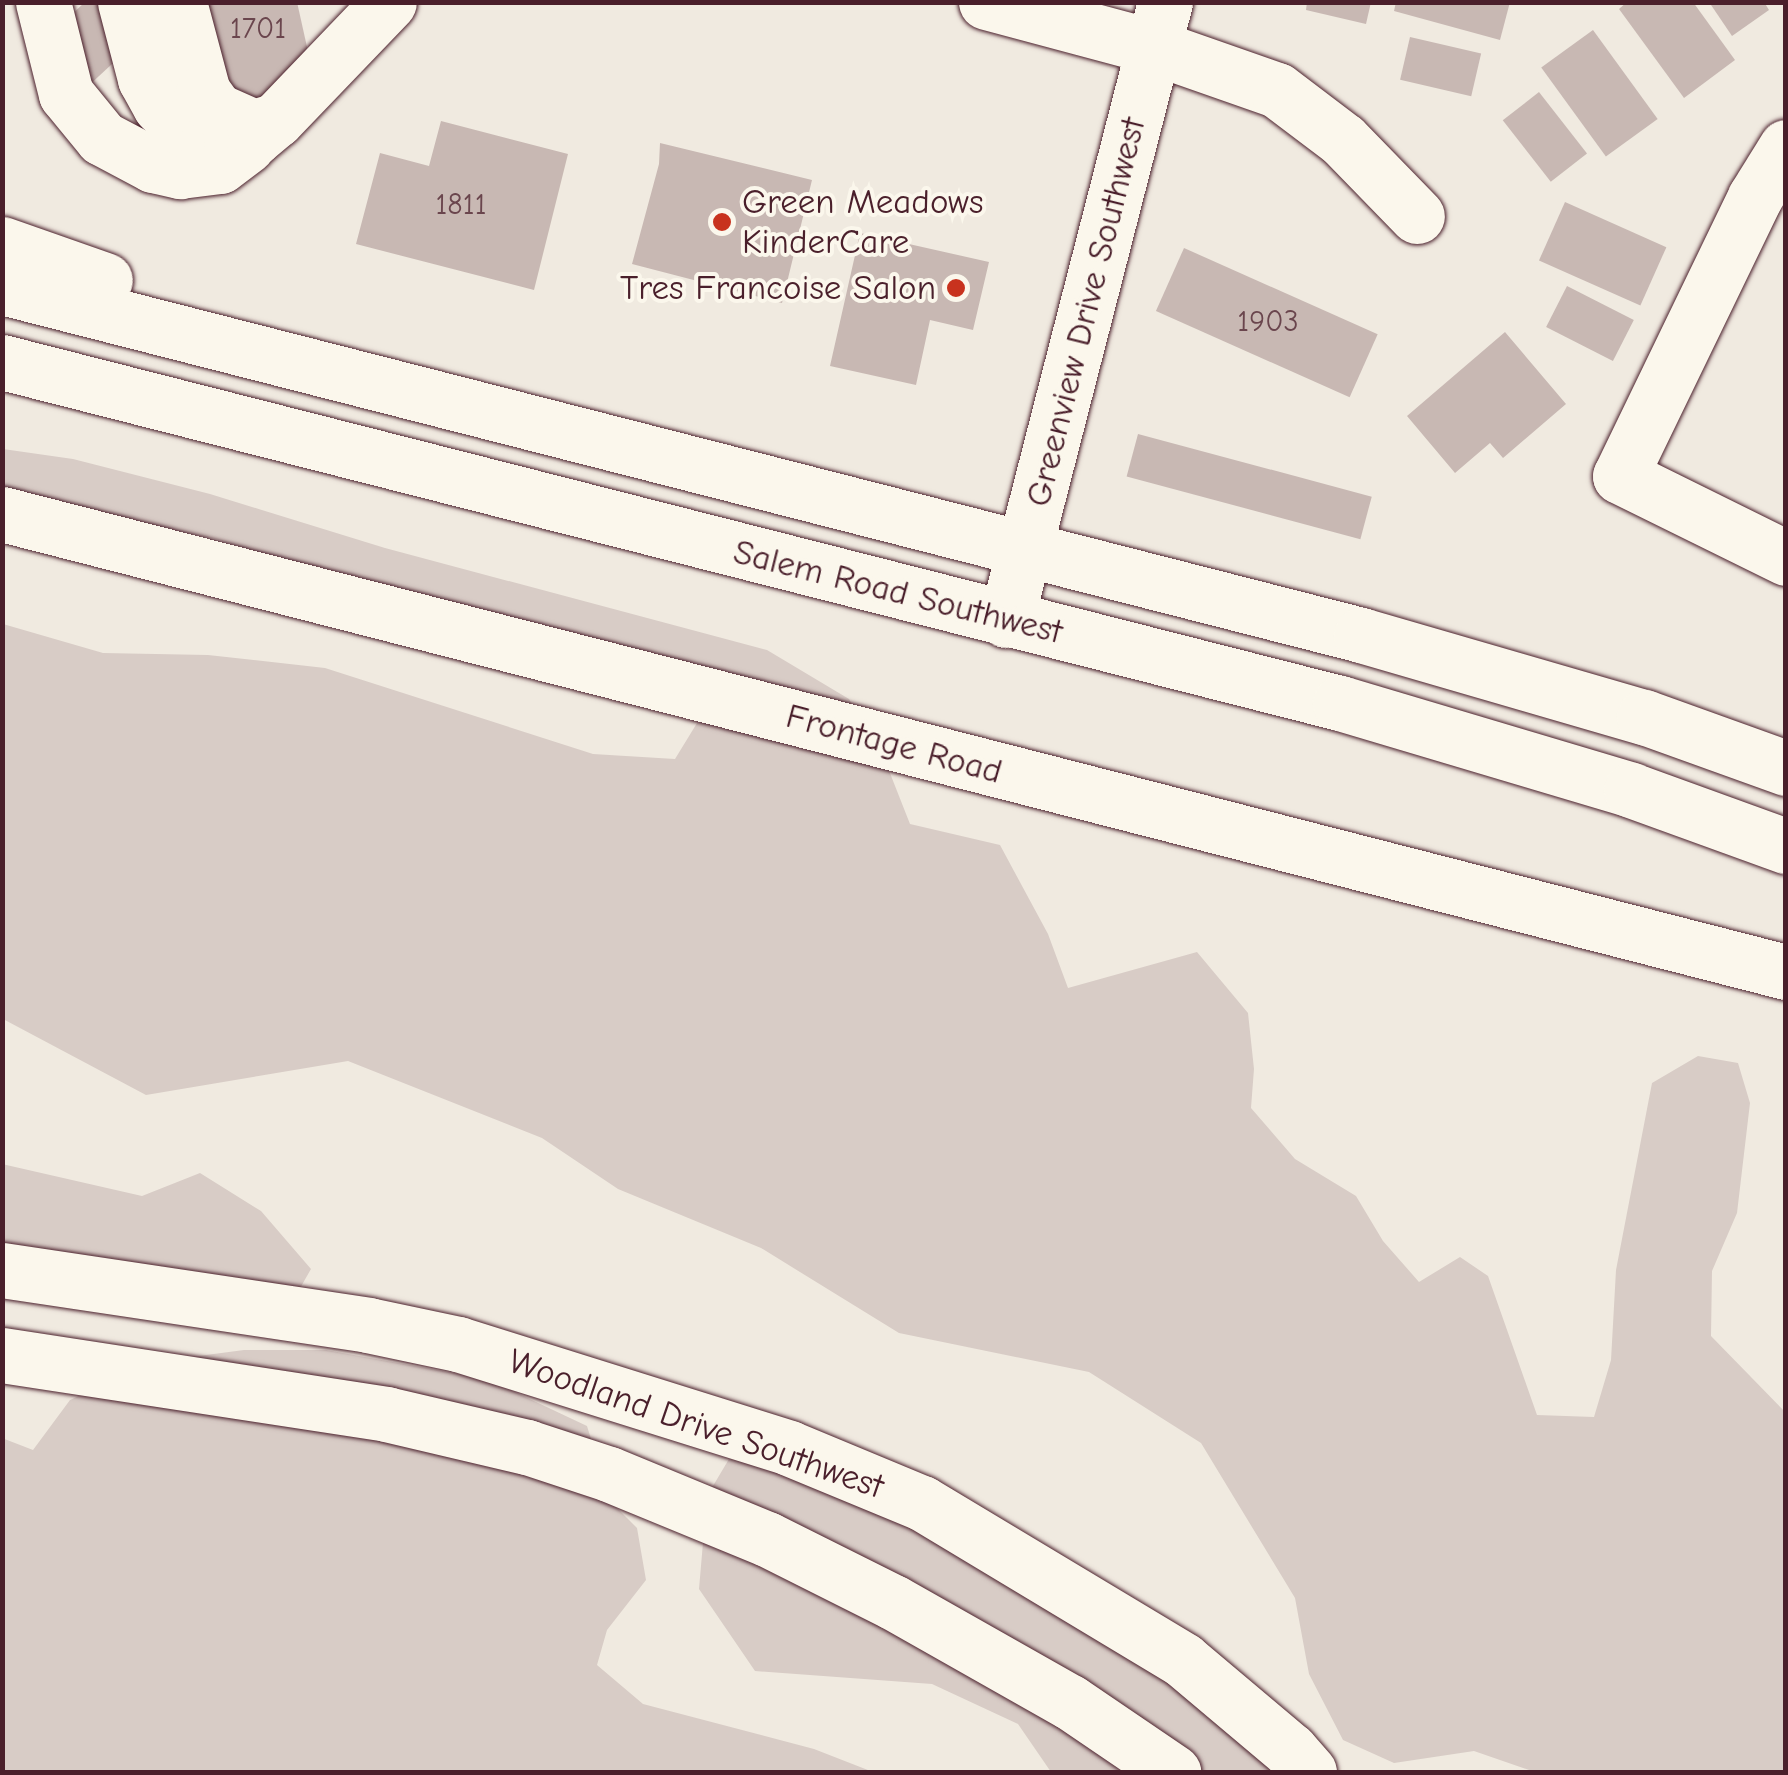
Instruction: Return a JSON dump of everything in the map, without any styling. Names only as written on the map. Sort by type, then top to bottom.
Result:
[{"type":"street","points":[[43,2],[66,94],[102,138],[131,156],[180,171],[220,166],[264,130],[389,2]]},
{"type":"street","points":[[125,2],[145,79],[160,106],[180,127],[207,142],[232,144],[264,130]]},
{"type":"street","points":[[179,2],[203,92],[216,110],[264,130]]},
{"type":"street","points":[[986,2],[1160,24],[1278,90],[1344,140],[1417,216]]},
{"type":"street","name":"Greenview Drive Southwest","points":[[1006,620],[1160,24]]},
{"type":"street","points":[[1786,146],[1755,197],[1620,476],[1786,558]]},
{"type":"street","points":[[2,244],[486,412]]},
{"type":"street","name":"Salem Road Southwest","points":[[2,287],[1502,675],[1644,717],[1786,768]]},
{"type":"street","name":"Salem Road Southwest","points":[[2,362],[1375,713],[1630,790],[1786,846]]},
{"type":"street","name":"Frontage Road","points":[[2,514],[1786,972]]},
{"type":"street","name":"Woodland Drive Southwest","points":[[2,1270],[458,1344],[789,1448],[922,1503],[1183,1660],[1290,1750],[1309,1772]]},
{"type":"street","points":[[2,1356],[386,1414],[527,1447],[610,1474],[767,1539],[893,1602],[1070,1702],[1173,1772]]},
{"type":"shaded area","points":[[3,449],[73,459],[210,494],[385,548],[767,650],[849,699],[886,763],[910,824],[1000,845],[1048,934],[1068,988],[1197,952],[1248,1013],[1254,1069],[1251,1108],[1295,1159],[1356,1196],[1383,1241],[1419,1282],[1460,1257],[1488,1276],[1537,1415],[1594,1417],[1611,1360],[1616,1270],[1652,1083],[1698,1056],[1738,1063],[1750,1103],[1737,1213],[1712,1271],[1711,1336],[1785,1412],[1785,1772],[1535,1772],[1474,1751],[1394,1763],[1343,1740],[1309,1674],[1295,1598],[1201,1443],[1089,1372],[899,1333],[761,1248],[618,1189],[542,1138],[348,1061],[146,1095],[3,1019],[3,624],[103,653],[208,655],[325,668],[593,754],[675,759],[705,710],[392,595],[216,539],[3,494]]},
{"type":"shaded area","points":[[2,1164],[142,1196],[200,1173],[261,1211],[311,1269],[279,1325],[88,1298],[28,1302],[3,1298]]},
{"type":"shaded area","points":[[244,1350],[326,1350],[487,1379],[587,1426],[610,1501],[637,1528],[646,1580],[607,1630],[597,1665],[643,1704],[814,1749],[873,1772],[3,1772],[2,1438],[33,1450],[70,1400],[153,1362]]},
{"type":"shaded area","points":[[729,1459],[820,1481],[920,1529],[1192,1693],[1281,1772],[1051,1772],[1018,1724],[932,1684],[755,1671],[699,1589],[707,1496]]},
{"type":"building","points":[[85,2],[179,2],[85,89],[67,19]]},
{"type":"building","points":[[206,2],[297,2],[309,56],[261,105],[226,92]]},
{"type":"building","points":[[1307,2],[1371,2],[1366,24],[1306,10]]},
{"type":"building","points":[[1396,2],[1510,2],[1500,40],[1394,11]]},
{"type":"building","points":[[1627,2],[1693,2],[1735,60],[1684,98],[1619,9]]},
{"type":"building","points":[[1709,2],[1764,2],[1769,10],[1732,36]]},
{"type":"building","points":[[1593,30],[1658,119],[1606,157],[1541,68]]},
{"type":"building","points":[[1410,37],[1481,53],[1471,96],[1400,80]]},
{"type":"building","points":[[1539,92],[1587,153],[1551,182],[1503,120]]},
{"type":"building","points":[[441,121],[568,154],[534,290],[356,244],[380,153],[429,166]]},
{"type":"building","name":"Green Meadows KinderCare","points":[[660,143],[812,180],[782,303],[632,264],[659,164]]},
{"type":"building","points":[[1565,202],[1666,247],[1640,306],[1539,260]]},
{"type":"building","points":[[860,233],[989,262],[973,330],[930,320],[916,385],[830,366]]},
{"type":"building","points":[[1184,248],[1378,334],[1350,397],[1156,311]]},
{"type":"building","points":[[1567,286],[1634,320],[1613,361],[1546,327]]},
{"type":"building","points":[[1505,332],[1566,404],[1503,458],[1490,443],[1455,473],[1407,416]]},
{"type":"building","points":[[1138,434],[1372,497],[1360,539],[1127,477]]},
{"type":"place","name":"Green Meadows KinderCare","points":[[722,222]]},
{"type":"place","name":"Tres Francoise Salon","points":[[956,288]]}]
